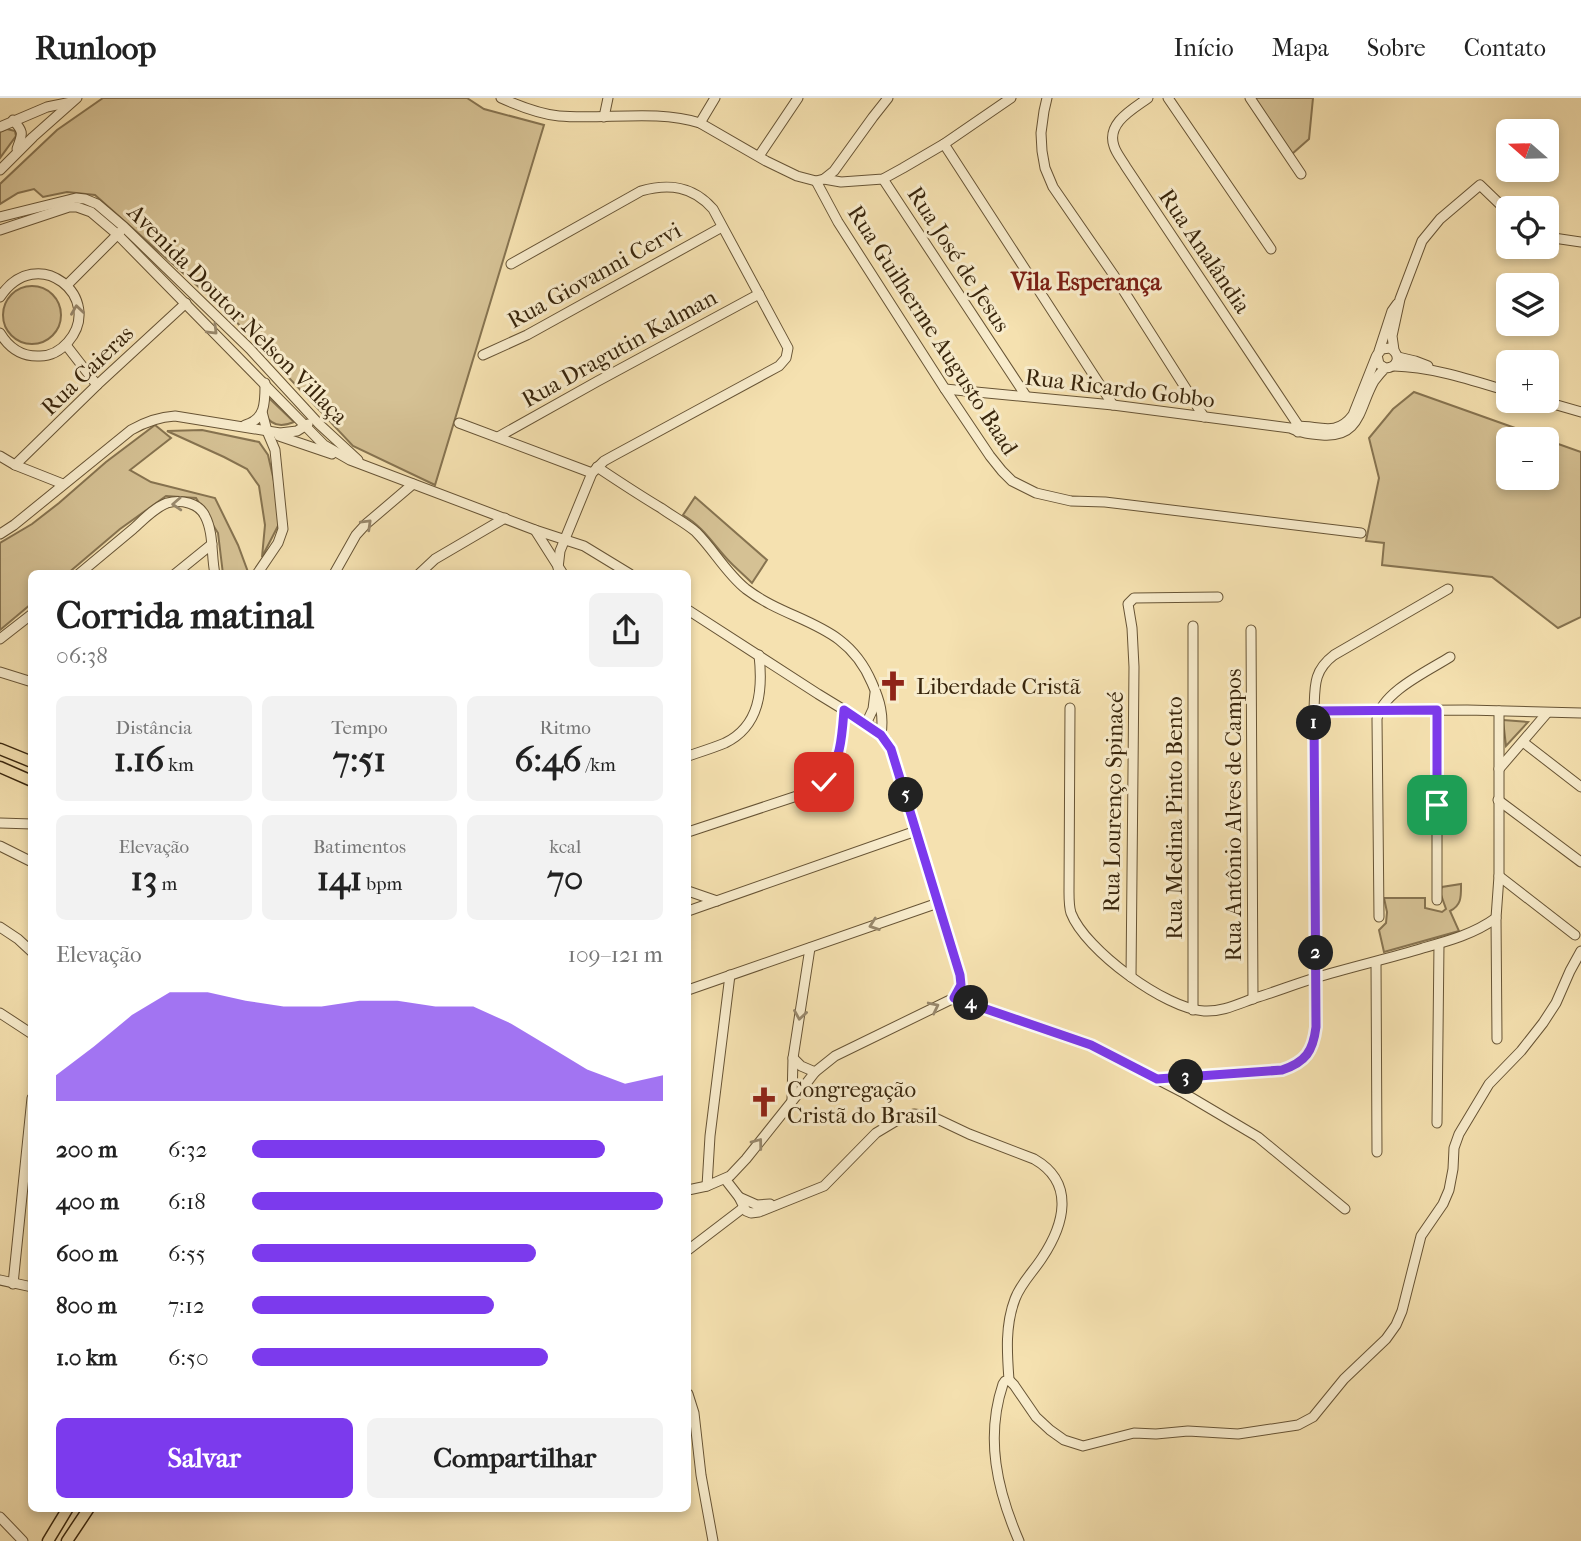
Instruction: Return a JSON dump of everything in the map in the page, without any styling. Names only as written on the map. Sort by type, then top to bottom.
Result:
[{"type":"main road","points":[[0,749],[28,760]]},
{"type":"main road","points":[[0,767],[28,779]]},
{"type":"main road","points":[[48,1541],[66,1512]]},
{"type":"main road","points":[[74,1512],[77,1518],[76,1526]]},
{"type":"main road","points":[[67,1541],[86,1512]]},
{"type":"street","points":[[501,98],[527,109],[557,116],[689,119],[700,122],[797,176],[841,182],[883,179],[904,169],[1011,98]]},
{"type":"street","points":[[604,117],[608,98]]},
{"type":"street","points":[[700,122],[715,98]]},
{"type":"street","points":[[759,156],[798,98]]},
{"type":"street","points":[[820,180],[834,172],[844,160],[888,98]]},
{"type":"street","points":[[1047,98],[1041,133],[1042,151],[1053,187],[1113,274],[1203,417]]},
{"type":"street","name":"Rua Analândia","points":[[1149,98],[1118,121],[1113,138],[1114,146],[1295,428]]},
{"type":"street","points":[[1168,98],[1271,249]]},
{"type":"street","points":[[1250,98],[1301,174]]},
{"type":"street","points":[[0,127],[47,107],[75,100]]},
{"type":"street","points":[[0,170],[33,136],[75,100]]},
{"type":"street","points":[[13,120],[21,129],[22,136],[16,155]]},
{"type":"street","points":[[944,144],[1113,405]]},
{"type":"street","name":"Rua José de Jesus","points":[[883,179],[1026,396]]},
{"type":"street","name":"Rua Guilherme Augusto Baad","points":[[820,180],[833,214],[945,389],[990,456],[1012,481],[1036,493],[1071,501],[1105,502],[1362,533]]},
{"type":"street","points":[[1351,423],[1392,311],[1417,253],[1430,231],[1450,209],[1480,185],[1496,200]]},
{"type":"street","points":[[512,264],[641,191],[667,186],[682,189],[696,194],[713,209],[788,348],[784,361],[779,366],[613,456],[595,470],[559,555],[561,570]]},
{"type":"street","name":"Avenida Doutor Nelson Villaça","points":[[0,217],[76,198],[102,207],[186,303],[324,445],[350,460],[565,539],[599,554],[624,570]]},
{"type":"street","name":"Avenida Doutor Nelson Villaça","points":[[0,230],[59,209],[77,207],[91,212],[121,231],[250,349],[323,428],[362,464]]},
{"type":"street","name":"Rua Giovanni Cervi","points":[[483,355],[527,335],[722,227]]},
{"type":"street","points":[[67,285],[121,231]]},
{"type":"street","points":[[1559,239],[1581,242]]},
{"type":"street","points":[[0,297],[4,283],[30,274],[44,274],[67,285],[75,296],[79,309],[79,322],[74,335],[55,353],[29,356],[3,346],[0,333]]},
{"type":"street","name":"Rua Dragutin Kalman","points":[[498,437],[759,294]]},
{"type":"street","points":[[1351,423],[1362,411],[1374,380],[1392,360],[1392,336],[1399,299]]},
{"type":"street","name":"Rua Caieras","points":[[15,465],[186,303]]},
{"type":"street","points":[[66,345],[97,385]]},
{"type":"street","points":[[1392,360],[1386,347],[1378,354],[1378,364],[1392,360],[1496,388]]},
{"type":"street","points":[[260,570],[278,543],[282,529],[275,450],[262,412],[265,383]]},
{"type":"street","name":"Rua Ricardo Gobbo","points":[[945,389],[1113,405],[1338,435],[1345,432],[1351,423]]},
{"type":"street","points":[[1559,405],[1581,411]]},
{"type":"street","points":[[240,426],[255,422],[262,412]]},
{"type":"street","points":[[0,534],[131,430],[159,417],[175,416],[287,433],[297,431],[313,417]]},
{"type":"street","points":[[459,422],[595,470],[690,527],[746,588],[766,601],[822,627],[857,656],[867,671],[883,713],[881,735]]},
{"type":"street","points":[[298,443],[324,445],[323,428]]},
{"type":"street","points":[[267,431],[350,460]]},
{"type":"street","points":[[275,450],[283,438]]},
{"type":"street","points":[[0,456],[15,465],[63,484]]},
{"type":"street","points":[[336,570],[356,535],[413,484]]},
{"type":"street","points":[[84,570],[151,513],[176,501],[193,504],[204,513],[212,544],[215,570]]},
{"type":"street","points":[[423,570],[435,559],[505,518]]},
{"type":"street","points":[[535,530],[560,570]]},
{"type":"street","points":[[180,570],[212,544]]},
{"type":"street","points":[[1157,1079],[1282,1070],[1303,1060],[1310,1051],[1316,1027],[1314,711],[1315,685],[1319,670],[1334,655],[1448,589]]},
{"type":"street","name":"Rua Lourenço Spinacé","points":[[1131,977],[1134,667],[1132,628],[1127,607],[1134,598],[1218,597]]},
{"type":"street","points":[[691,612],[881,735],[891,749],[896,763],[961,980],[954,998],[842,1052],[827,1062],[792,1100],[737,1169],[725,1180],[691,1189]]},
{"type":"street","points":[[0,639],[28,617]]},
{"type":"street","name":"Rua Medina Pinto Bento","points":[[1193,626],[1193,1010]]},
{"type":"street","name":"Rua Antônio Alves de Campos","points":[[1251,630],[1253,999]]},
{"type":"street","points":[[691,755],[727,742],[743,730],[751,719],[760,698],[759,655]]},
{"type":"street","points":[[1379,917],[1377,719],[1391,695],[1450,657]]},
{"type":"street","points":[[0,672],[28,681]]},
{"type":"street","points":[[866,724],[873,709],[874,688]]},
{"type":"street","points":[[1070,708],[1071,913],[1083,932],[1111,963],[1175,1003],[1204,1012],[1223,1010],[1316,978],[1439,944],[1476,931],[1496,918]]},
{"type":"street","points":[[691,831],[806,793],[824,782],[831,773],[840,749],[844,710]]},
{"type":"street","points":[[1437,710],[1437,900]]},
{"type":"street","points":[[1314,711],[1581,713]]},
{"type":"street","points":[[1497,1039],[1499,711]]},
{"type":"street","points":[[1499,769],[1547,713]]},
{"type":"street","points":[[1523,742],[1581,787]]},
{"type":"street","points":[[1498,800],[1581,862]]},
{"type":"street","points":[[0,823],[28,824]]},
{"type":"street","points":[[691,910],[916,831]]},
{"type":"street","points":[[0,846],[28,860]]},
{"type":"street","points":[[1499,876],[1575,934]]},
{"type":"street","points":[[691,892],[717,901]]},
{"type":"street","points":[[691,989],[938,903]]},
{"type":"street","points":[[0,927],[28,948]]},
{"type":"street","points":[[1437,1123],[1439,944]]},
{"type":"street","points":[[792,1100],[793,1058],[810,948]]},
{"type":"street","points":[[725,1180],[739,1197],[743,1208],[754,1213],[824,1186],[876,1133],[914,1114],[931,1116],[1034,1160],[1044,1165],[1055,1178],[1063,1207],[1046,1252],[1026,1278],[1014,1300],[1010,1315],[1007,1343],[1009,1380],[1036,1417],[1064,1440],[1083,1446],[1134,1433],[1188,1431],[1238,1434],[1298,1425],[1312,1417],[1396,1325],[1421,1236],[1446,1198],[1453,1169],[1454,1148],[1459,1134],[1489,1083],[1543,1023],[1556,1003],[1581,951]]},
{"type":"street","points":[[1376,962],[1377,1152]]},
{"type":"street","points":[[707,1186],[710,1136],[730,975]]},
{"type":"street","points":[[954,998],[1091,1045],[1157,1079],[1258,1137],[1345,1209]]},
{"type":"street","points":[[0,1013],[28,1031]]},
{"type":"street","points":[[793,1058],[801,1066],[816,1072]]},
{"type":"street","points":[[13,1284],[28,1138]]},
{"type":"street","points":[[739,1197],[757,1205],[787,1201]]},
{"type":"street","points":[[691,1248],[743,1208]]},
{"type":"street","points":[[20,1218],[28,1217]]},
{"type":"street","points":[[0,1280],[28,1286]]},
{"type":"street","points":[[1009,1380],[1003,1384],[999,1396],[993,1439],[1002,1494],[1019,1541]]},
{"type":"street","points":[[691,1404],[713,1541]]},
{"type":"street","points":[[0,1517],[17,1539]]},
{"type":"shaded area","points":[[103,98],[467,98],[484,109],[544,125],[435,485],[353,446],[228,313],[95,195],[67,192],[43,197],[34,189],[18,193],[0,204],[0,184],[57,130]]},
{"type":"shaded area","points":[[1253,98],[1313,98],[1309,139],[1292,154]]},
{"type":"shaded area","points":[[7,129],[15,131],[16,136],[0,158],[0,132]]},
{"type":"shaded area","points":[[32,286],[43,288],[56,299],[61,315],[59,326],[48,339],[32,344],[21,342],[8,331],[3,315],[5,304],[16,291]]},
{"type":"shaded area","points":[[1414,392],[1512,427],[1496,427],[1496,490],[1559,490],[1559,444],[1581,452],[1581,617],[1558,628],[1492,577],[1382,565],[1384,543],[1366,541],[1379,478],[1369,438],[1393,409]]},
{"type":"shaded area","points":[[269,398],[294,422],[281,425],[270,421],[265,414]]},
{"type":"shaded area","points":[[155,425],[171,438],[130,470],[151,482],[215,498],[247,570],[223,570],[218,533],[196,498],[166,496],[120,529],[72,570],[28,570],[28,607],[0,630],[0,543],[32,524]]},
{"type":"shaded area","points":[[202,430],[259,442],[268,455],[280,522],[262,557],[265,525],[259,486],[247,469],[167,431]]},
{"type":"shaded area","points":[[695,497],[767,560],[752,583],[703,531],[683,515]]},
{"type":"shaded area","points":[[1503,720],[1528,722],[1506,746]]},
{"type":"shaded area","points":[[1461,884],[1459,903],[1450,911],[1459,931],[1384,952],[1379,930],[1386,923],[1384,898],[1425,898],[1425,908],[1442,912],[1446,909],[1440,892],[1442,887]]},
{"type":"place","name":"Liberdade Cristã","points":[[893,686]]},
{"type":"place","name":"Congregação Cristã do Brasil","points":[[764,1102]]},
{"type":"district","name":"Vila Esperança","points":[[1086,282]]},
{"type":"route","points":[[824,782],[831,773],[840,749],[844,710],[872,727],[891,749],[960,975],[961,985],[954,998],[1091,1045],[1157,1079],[1282,1070],[1303,1060],[1310,1051],[1316,1027],[1314,711],[1437,710],[1437,805]]}]
